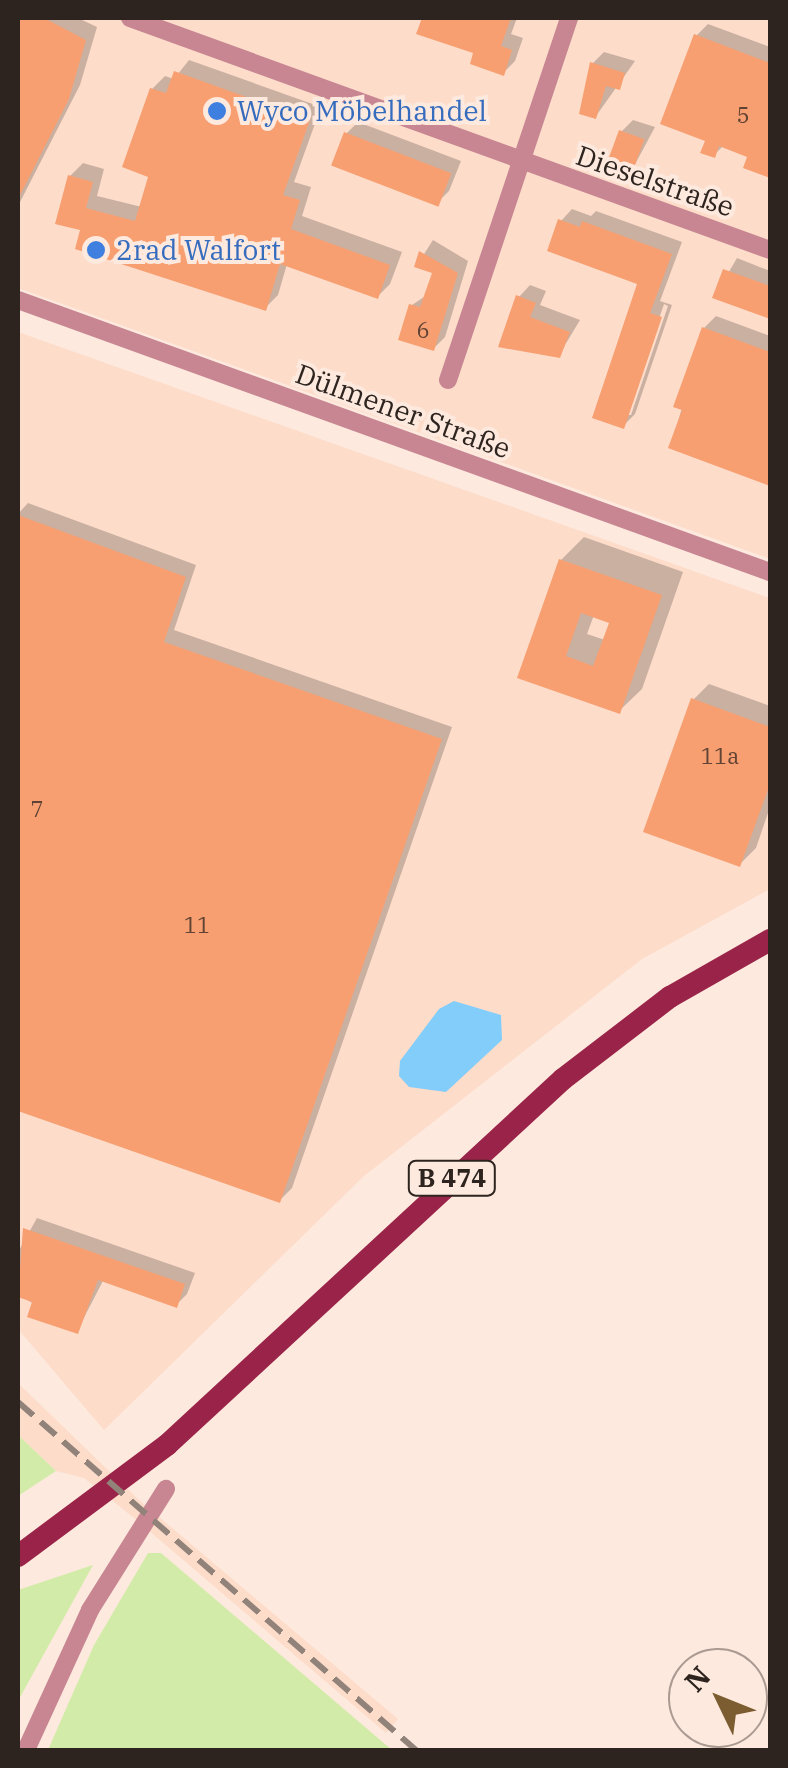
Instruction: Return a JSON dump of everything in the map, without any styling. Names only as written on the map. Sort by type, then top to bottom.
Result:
[{"type":"main road","name":"B 474","points":[[18,1556],[167,1445],[533,1105],[670,997],[770,940]]},
{"type":"street","name":"Dieselstraße","points":[[130,18],[522,165],[770,250]]},
{"type":"street","points":[[448,380],[569,18]]},
{"type":"street","name":"Dülmener Straße","points":[[18,300],[770,572]]},
{"type":"street","points":[[26,1750],[90,1610],[166,1489]]},
{"type":"shaded area","points":[[18,18],[770,18],[770,559],[18,288]]},
{"type":"shaded area","points":[[18,332],[770,598],[770,889],[642,959],[364,1176],[104,1430],[18,1329]]},
{"type":"shaded area","points":[[18,1383],[139,1500],[398,1719],[386,1733],[134,1518],[84,1478],[56,1471],[18,1435]]},
{"type":"green space","points":[[18,1435],[56,1471],[18,1496]]},
{"type":"green space","points":[[148,1553],[161,1553],[392,1750],[48,1750],[94,1645]]},
{"type":"green space","points":[[93,1565],[18,1701],[18,1590]]},
{"type":"water","points":[[454,1001],[501,1015],[502,1040],[446,1092],[409,1087],[399,1076],[400,1061],[439,1009]]},
{"type":"building","points":[[18,18],[44,18],[86,40],[69,99],[18,199]]},
{"type":"building","points":[[422,18],[511,18],[501,46],[512,50],[504,76],[470,64],[473,53],[416,34]]},
{"type":"building","points":[[694,34],[770,63],[770,178],[743,168],[747,157],[719,146],[715,158],[700,153],[705,141],[660,124]]},
{"type":"building","points":[[590,62],[625,73],[620,90],[606,86],[596,119],[579,114]]},
{"type":"building","points":[[174,71],[310,120],[283,195],[300,200],[291,229],[390,265],[378,299],[280,264],[266,311],[75,249],[80,230],[55,224],[68,175],[93,182],[86,208],[135,221],[148,177],[122,167],[150,88],[166,93]]},
{"type":"building","points":[[619,130],[644,139],[633,171],[607,162]]},
{"type":"building","points":[[344,132],[451,173],[438,207],[331,166]]},
{"type":"building","points":[[558,219],[580,227],[582,221],[672,254],[650,313],[662,317],[624,429],[592,418],[637,284],[547,251]]},
{"type":"building","points":[[419,251],[458,273],[434,351],[398,340],[409,304],[420,307],[432,273],[414,267]]},
{"type":"building","points":[[723,269],[770,286],[770,319],[712,298]]},
{"type":"building","points":[[516,295],[536,303],[530,317],[570,332],[560,358],[498,347]]},
{"type":"building","points":[[702,327],[770,352],[770,486],[668,448],[682,410],[673,407]]},
{"type":"building","points":[[18,515],[186,577],[164,642],[442,739],[280,1203],[18,1111]]},
{"type":"building","points":[[559,559],[662,595],[620,714],[517,678]],"holes":[[[581,613],[609,623],[593,666],[566,656]]]},
{"type":"building","points":[[691,698],[770,727],[770,784],[740,867],[643,832]]},
{"type":"building","points":[[23,1228],[185,1284],[177,1308],[98,1280],[78,1334],[27,1317],[32,1302],[18,1297]]},
{"type":"railway","points":[[18,1402],[416,1750]]},
{"type":"place","name":"Wyco Möbelhandel","points":[[217,111]]},
{"type":"place","name":"2rad Walfort","points":[[96,250]]}]
